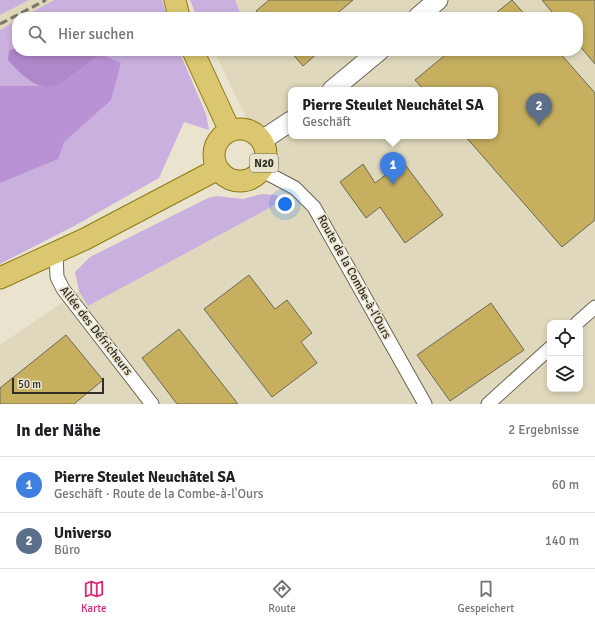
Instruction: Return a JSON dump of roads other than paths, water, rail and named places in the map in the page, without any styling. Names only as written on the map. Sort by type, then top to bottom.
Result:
[{"type":"main road","points":[[175,0],[178,12]]},
{"type":"main road","points":[[424,12],[438,0]]},
{"type":"main road","points":[[0,278],[56,253],[218,170],[214,155],[215,147],[224,135],[230,131],[195,56]]},
{"type":"main road","points":[[336,87],[373,56]]},
{"type":"main road","name":"N20","points":[[262,141],[288,123]]},
{"type":"main road","name":"N20","points":[[218,170],[229,179],[243,181],[256,175],[264,164],[266,152],[262,141],[248,130],[230,131]]},
{"type":"street","name":"Route de la Combe-à-l'Ours","points":[[261,170],[295,188],[314,207],[425,404]]},
{"type":"street","name":"Allée des Défricheurs","points":[[56,253],[57,277],[63,289],[152,404]]},
{"type":"street","points":[[580,320],[595,307]]},
{"type":"street","points":[[488,404],[547,351]]},
{"type":"railway","points":[[23,12],[46,0]]},
{"type":"railway","points":[[0,24],[12,18]]},
{"type":"place","name":"Universo","points":[[539,126]]},
{"type":"place","name":"Pierre Steulet Neuchâtel SA","points":[[393,185]]}]
